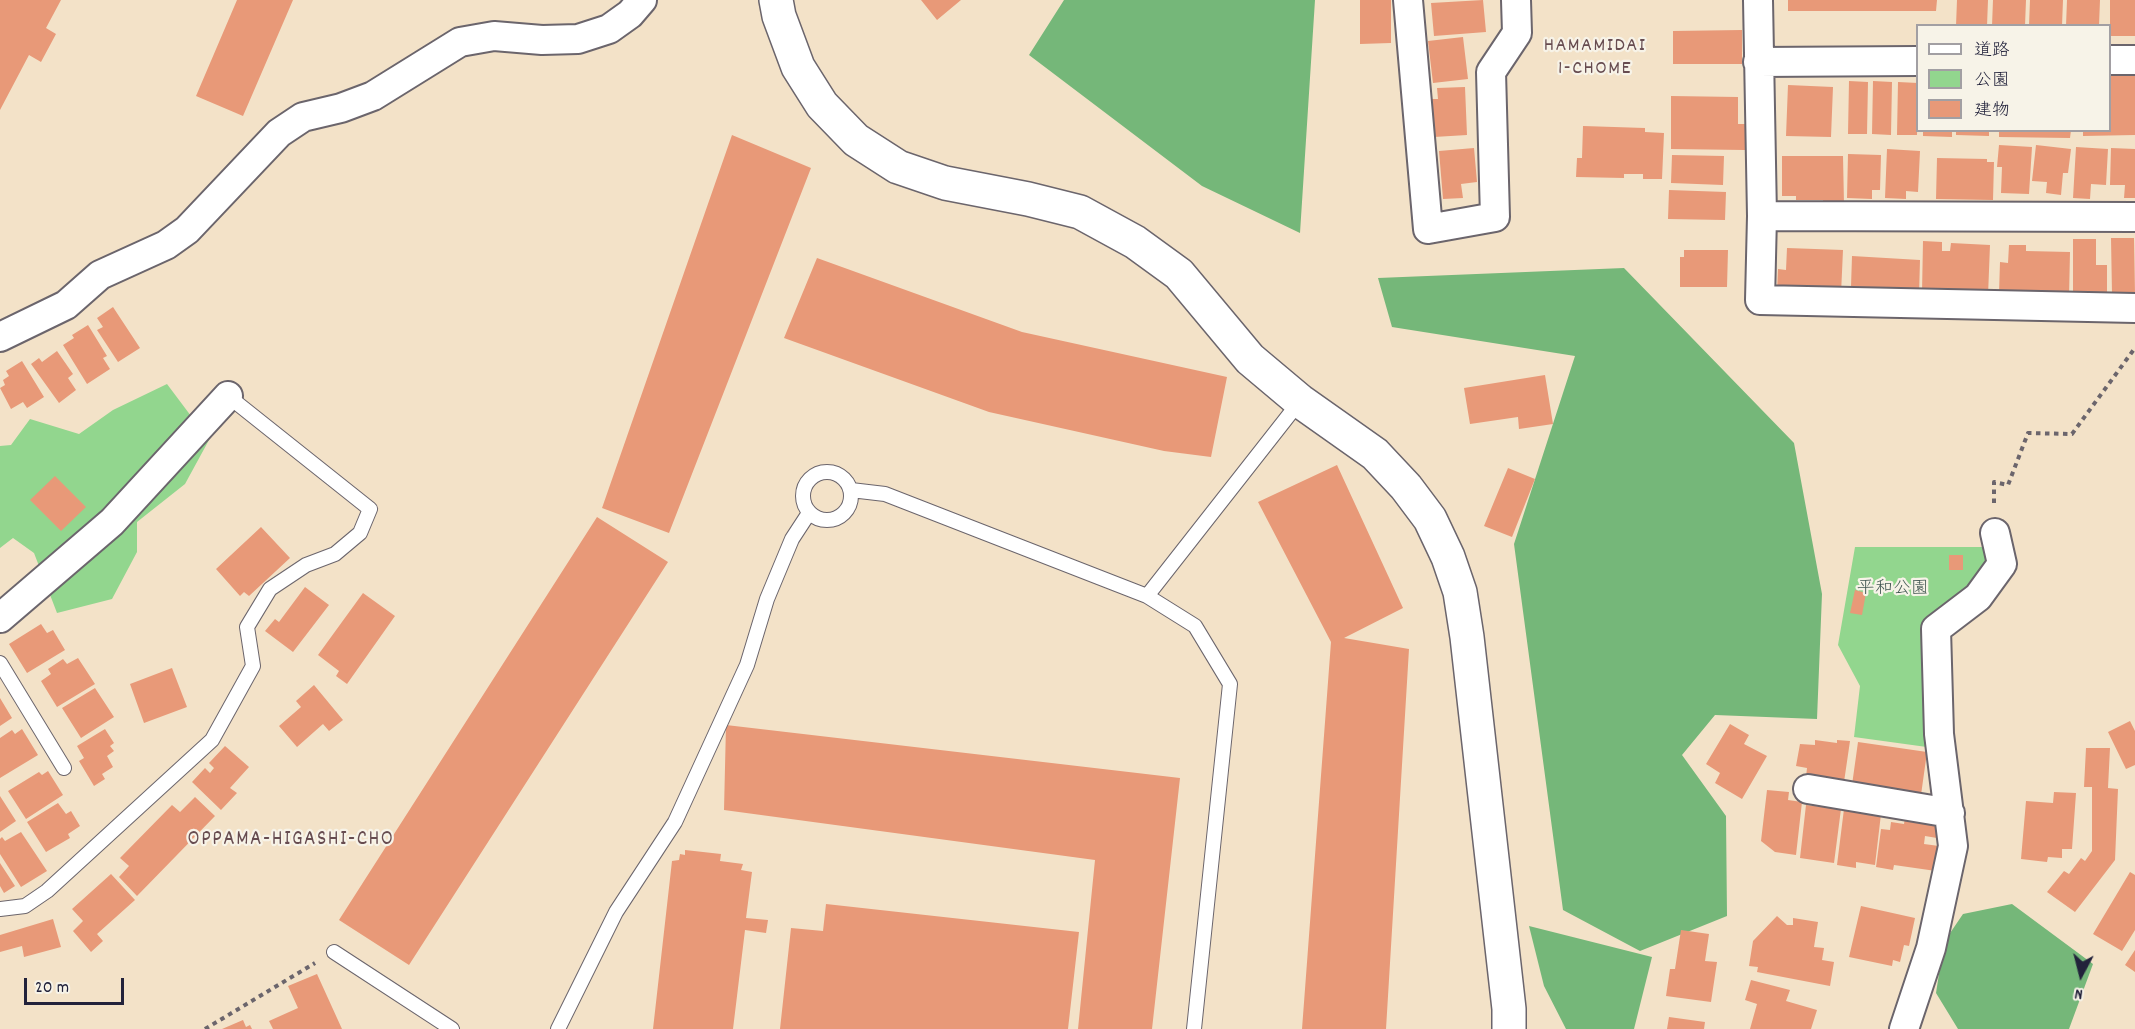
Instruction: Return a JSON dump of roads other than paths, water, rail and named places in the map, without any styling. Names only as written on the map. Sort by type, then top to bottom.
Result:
[{"type":"street","points":[[0,337],[66,304],[100,275],[166,245],[187,230],[279,133],[303,117],[341,108],[373,96],[460,42],[494,36],[542,40],[578,39],[609,29],[630,14],[642,0]]},
{"type":"street","points":[[777,0],[779,16],[798,67],[822,105],[856,140],[898,167],[945,183],[1080,212],[1136,242],[1179,274],[1250,359],[1300,401],[1375,454],[1406,487],[1430,519],[1448,557],[1460,592],[1467,637],[1509,1009],[1509,1029]]},
{"type":"street","points":[[1408,0],[1428,229],[1495,217],[1491,72],[1516,33],[1516,0]]},
{"type":"street","points":[[1758,0],[1762,216],[1760,300],[2135,308]]},
{"type":"street","points":[[2111,60],[2135,60]]},
{"type":"street","points":[[1758,62],[1916,61]]},
{"type":"street","points":[[1762,216],[2135,217]]},
{"type":"street","points":[[0,618],[112,522],[228,396]]},
{"type":"street","points":[[1904,1029],[1931,948],[1947,883],[1953,846],[1939,734],[1936,629],[1978,597],[2002,564],[1995,533]]},
{"type":"street","points":[[1808,789],[1950,813]]},
{"type":"lane","points":[[0,909],[25,906],[47,891],[212,740],[253,666],[247,627],[270,589],[306,565],[335,554],[360,533],[370,509],[228,396]]},
{"type":"lane","points":[[1147,596],[1300,401]]},
{"type":"lane","points":[[820,473],[836,474],[847,483],[850,490],[850,505],[840,517],[824,521],[809,513],[804,507],[803,490],[812,476],[820,473]]},
{"type":"lane","points":[[850,490],[885,494],[1147,596],[1195,626],[1230,684],[1194,1029]]},
{"type":"lane","points":[[558,1029],[616,912],[675,822],[747,665],[767,599],[792,539],[809,513]]},
{"type":"lane","points":[[0,663],[64,768]]},
{"type":"lane","points":[[334,952],[452,1029]]},
{"type":"district","name":"HAMAMIDAI 1-CHOME","points":[[1595,58]]},
{"type":"district","name":"OPPAMA-HIGASHI-CHO","points":[[291,841]]},
{"type":"park label","name":"平和公園","points":[[1893,591]]}]
